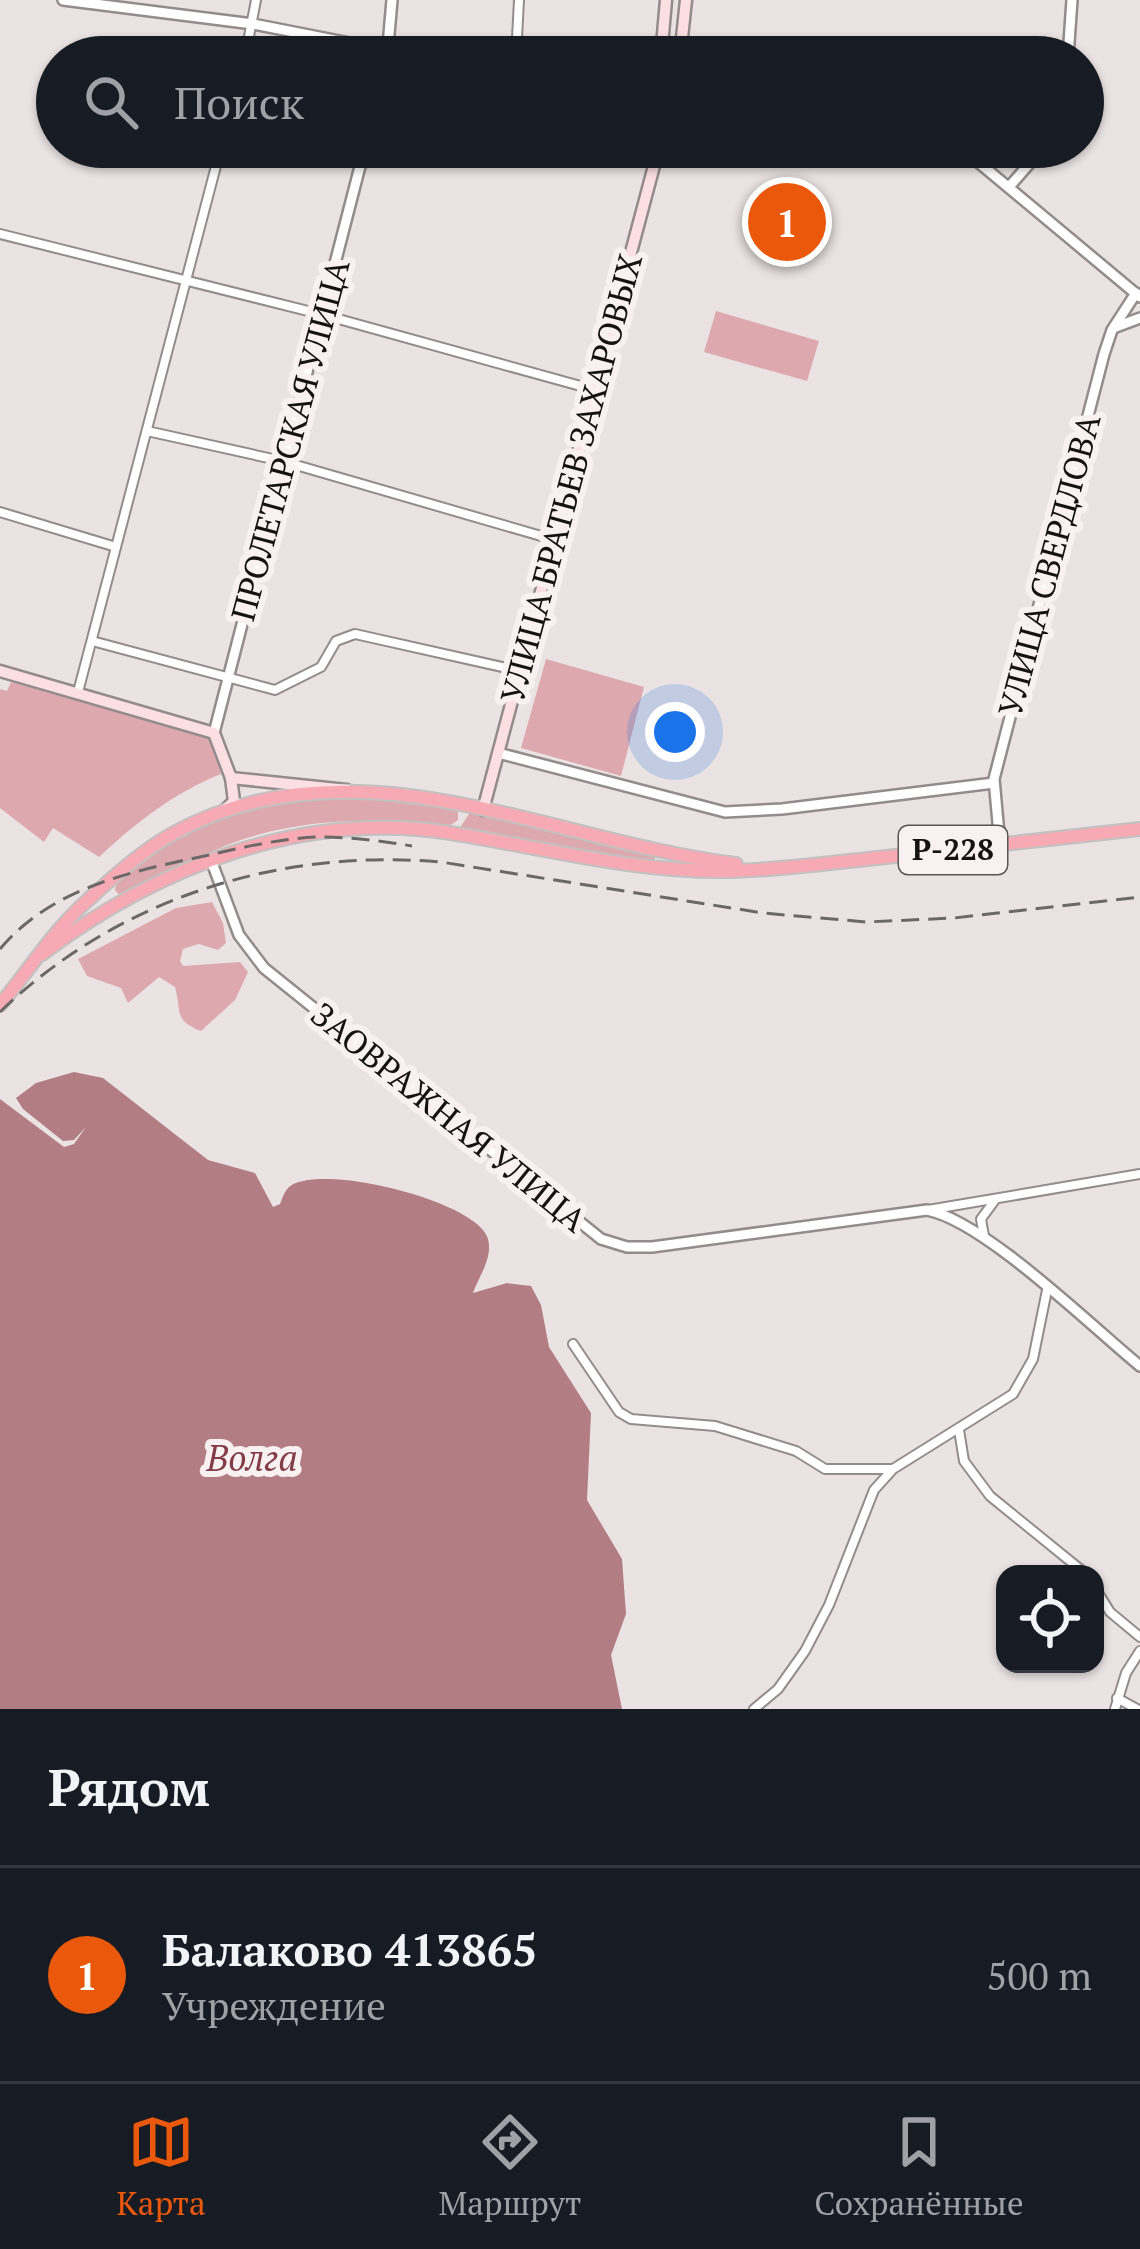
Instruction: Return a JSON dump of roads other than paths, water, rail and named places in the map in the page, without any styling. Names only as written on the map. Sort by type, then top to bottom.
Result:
[{"type":"highway","name":"Р-228","points":[[0,1005],[84,903],[170,835],[222,812],[290,794],[392,792],[664,853],[766,867]]},
{"type":"highway","points":[[448,833],[463,820],[458,804]]},
{"type":"highway","name":"Р-228","points":[[42,954],[127,900],[211,860],[269,840],[342,828],[406,828],[662,868],[734,871],[1140,830]]},
{"type":"highway","points":[[112,879],[112,894],[127,900]]},
{"type":"main road","points":[[663,36],[666,0]]},
{"type":"main road","points":[[682,36],[686,0]]},
{"type":"main road","name":"УЛИЦА БРАТЬЕВ ЗАХАРОВЫХ","points":[[483,810],[653,168]]},
{"type":"main road","points":[[0,671],[214,734],[231,778],[234,801],[222,812]]},
{"type":"main road","points":[[231,778],[350,790]]},
{"type":"street","points":[[64,0],[253,24],[308,36]]},
{"type":"street","points":[[250,36],[256,0]]},
{"type":"street","points":[[389,36],[392,0]]},
{"type":"street","points":[[517,36],[519,0]]},
{"type":"street","points":[[1070,36],[1072,0]]},
{"type":"street","points":[[78,692],[215,168]]},
{"type":"street","name":"ПРОЛЕТАРСКАЯ УЛИЦА","points":[[214,734],[360,168]]},
{"type":"street","points":[[986,168],[1138,295]]},
{"type":"street","points":[[1009,187],[1026,168]]},
{"type":"street","points":[[0,233],[595,390]]},
{"type":"street","name":"УЛИЦА СВЕРДЛОВА","points":[[1000,845],[994,783],[1069,483],[1112,331],[1138,295]]},
{"type":"street","points":[[1112,331],[1140,318]]},
{"type":"street","points":[[147,431],[282,461],[555,540]]},
{"type":"street","points":[[0,512],[116,547]]},
{"type":"street","points":[[92,641],[278,689],[321,667],[336,641],[355,634],[520,671]]},
{"type":"street","points":[[498,753],[724,812],[994,783]]},
{"type":"street","name":"ЗАОВРАЖНАЯ УЛИЦА","points":[[211,860],[238,935],[264,968],[602,1239],[627,1247],[652,1246],[926,1210]]},
{"type":"street","points":[[926,1210],[1140,1174]]},
{"type":"street","points":[[984,1236],[981,1219],[996,1200]]},
{"type":"street","points":[[926,1210],[955,1218],[984,1236],[1140,1366]]},
{"type":"street","points":[[754,1709],[778,1690],[805,1651],[830,1605],[874,1490],[893,1469],[1013,1394],[1033,1359],[1047,1290]]},
{"type":"street","points":[[573,1344],[620,1412],[631,1419],[716,1426],[796,1451],[825,1469],[893,1469]]},
{"type":"street","points":[[959,1430],[964,1461],[989,1496],[1075,1565]]},
{"type":"street","points":[[1104,1602],[1140,1637]]},
{"type":"street","points":[[1115,1709],[1126,1673],[1140,1652]]},
{"type":"street","points":[[1117,1698],[1137,1709]]},
{"type":"water","name":"Волга","points":[[74,1072],[103,1078],[208,1160],[255,1173],[273,1207],[289,1187],[306,1180],[363,1182],[429,1199],[478,1225],[488,1239],[487,1260],[473,1293],[507,1283],[531,1286],[541,1305],[549,1347],[591,1413],[587,1500],[622,1559],[626,1614],[611,1655],[622,1709],[0,1709],[0,1099],[64,1147],[74,1144],[86,1127],[74,1140],[63,1141],[16,1098],[36,1083]]},
{"type":"railway","points":[[0,949],[44,910],[69,896],[152,868],[305,838],[412,846]]},
{"type":"railway","points":[[0,1012],[96,938],[149,911],[261,873],[320,864],[441,862],[763,913],[866,922],[954,918],[1140,897]]},
{"type":"place","name":"Балаково 413865","points":[[787,222]]}]
